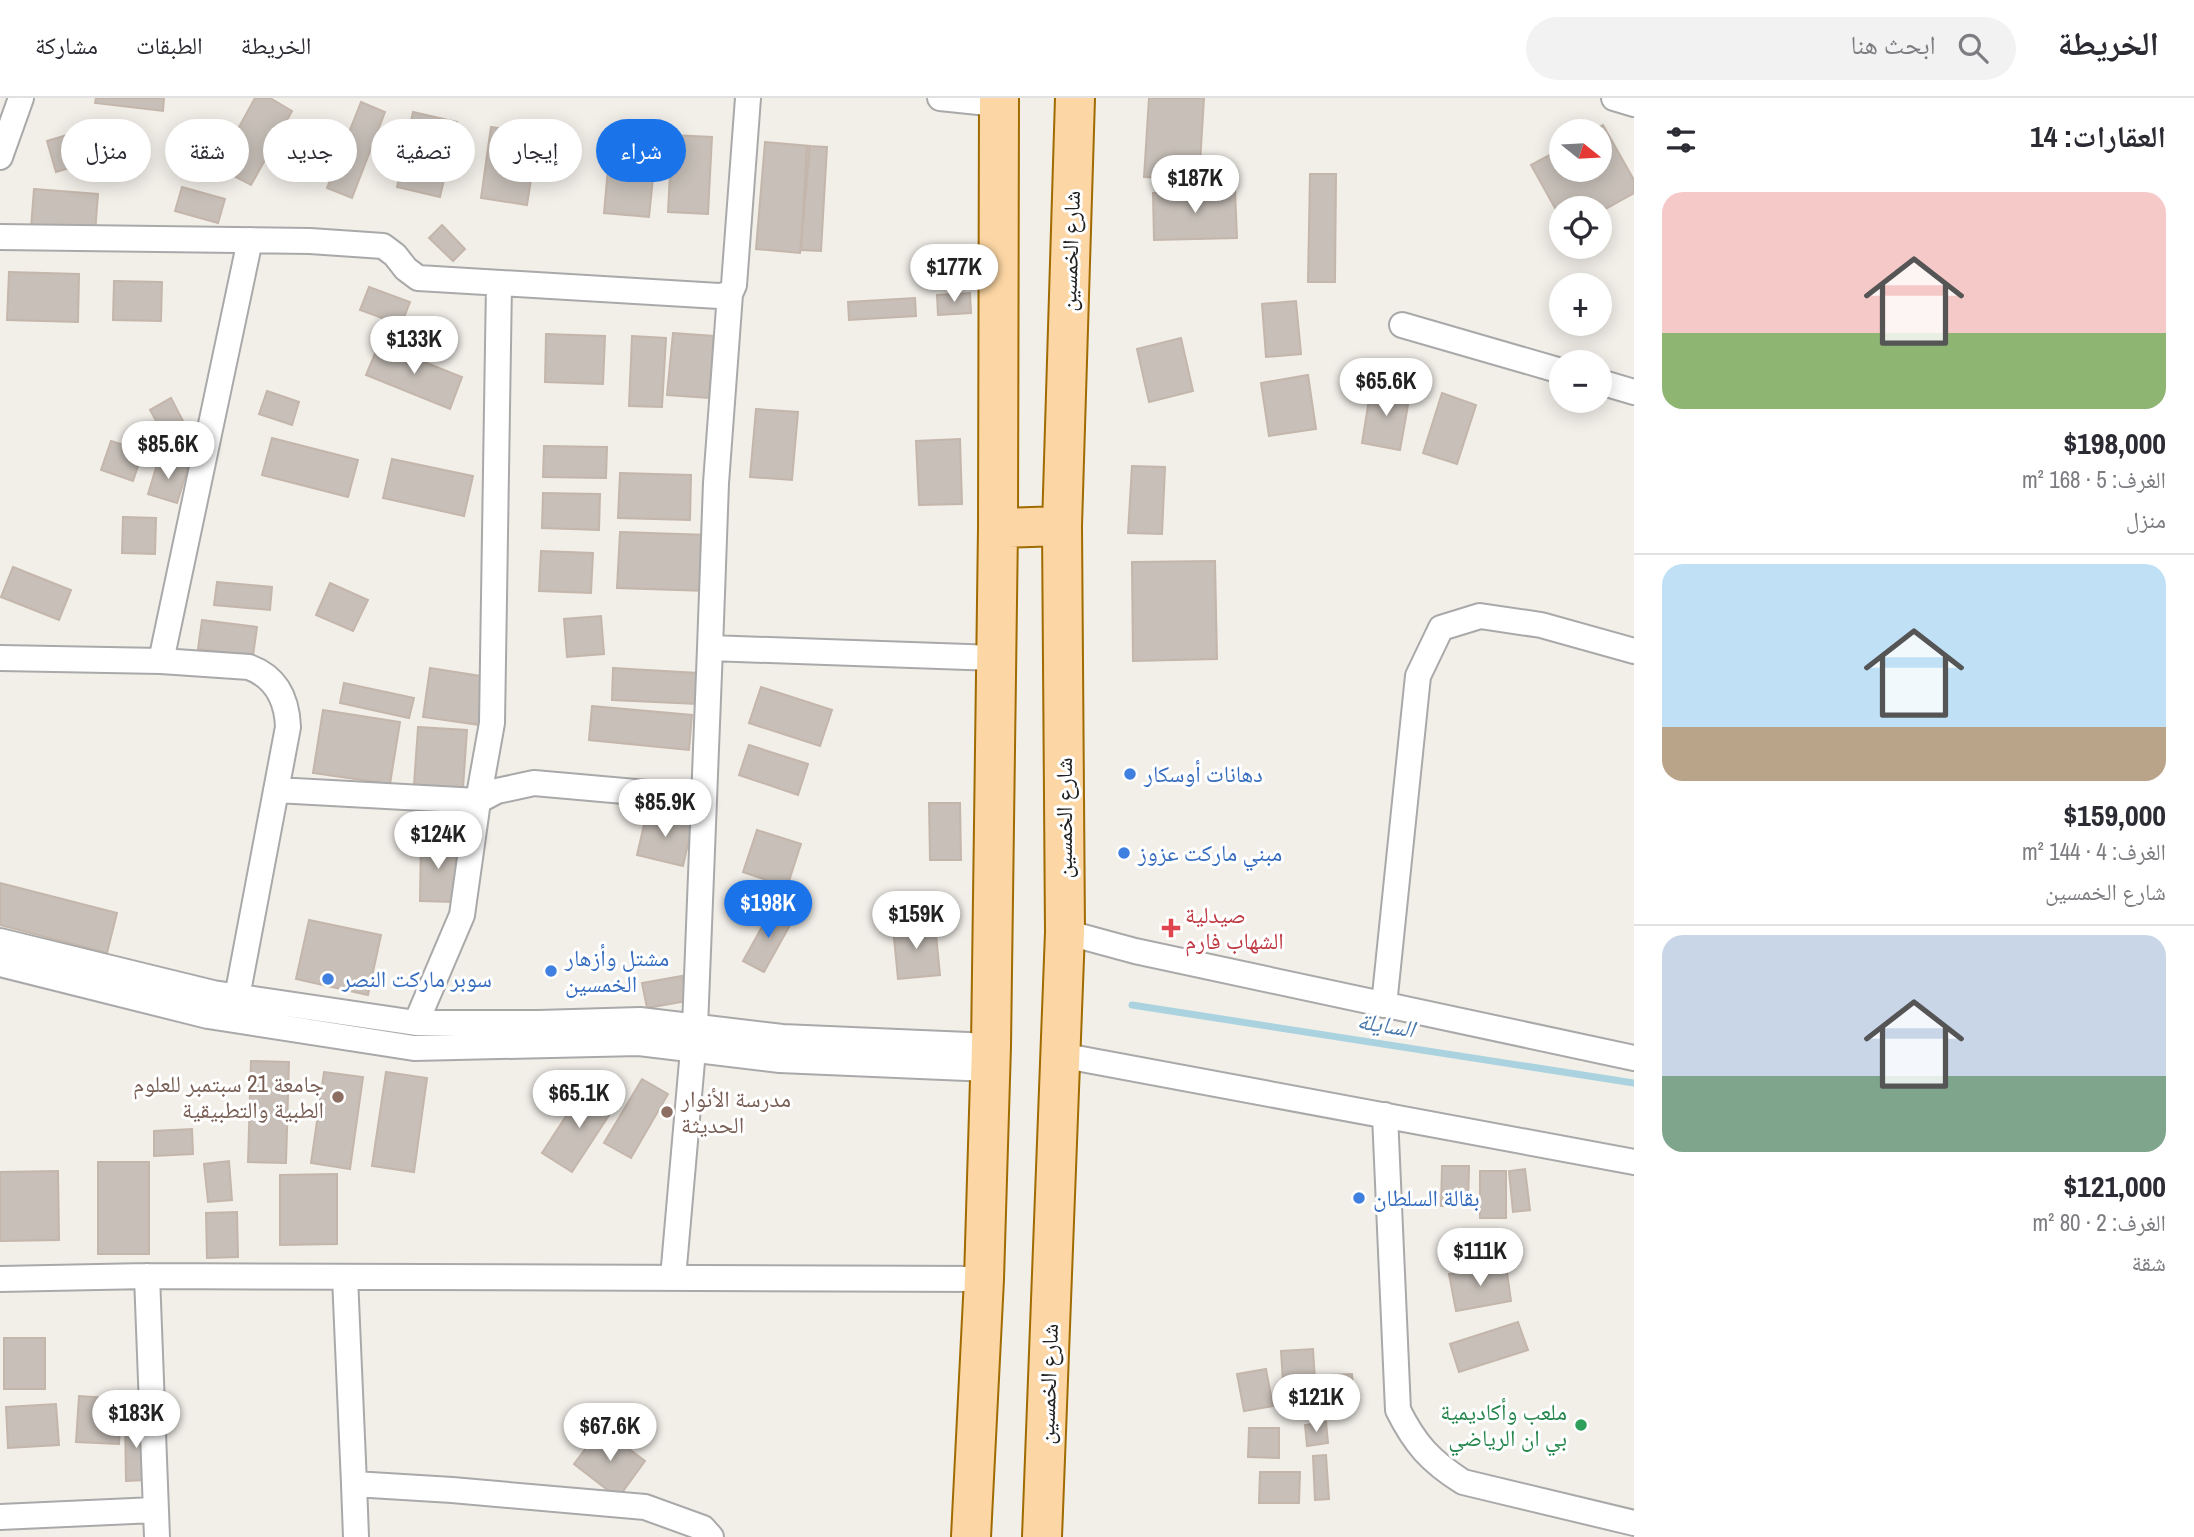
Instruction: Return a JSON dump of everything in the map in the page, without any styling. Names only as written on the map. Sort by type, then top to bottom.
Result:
[{"type":"main road","name":"شارع الخمسين","points":[[1042,1537],[1065,932],[1062,526],[1074,98]]},
{"type":"main road","points":[[971,1537],[984,1279],[991,1057],[999,528],[999,101]]},
{"type":"main road","points":[[999,528],[1062,526]]},
{"type":"street","points":[[0,157],[22,98]]},
{"type":"street","points":[[673,1278],[693,1038],[716,483],[748,98]]},
{"type":"street","points":[[940,98],[999,101]]},
{"type":"street","points":[[0,237],[310,241],[383,246],[418,278],[719,296],[730,294]]},
{"type":"street","points":[[161,661],[250,240]]},
{"type":"street","points":[[416,1023],[462,915],[492,723],[499,283]]},
{"type":"street","points":[[1402,325],[1549,368]]},
{"type":"street","points":[[1612,385],[1634,391]]},
{"type":"street","points":[[1384,1005],[1418,676],[1441,628],[1480,616],[1541,625],[1634,651]]},
{"type":"street","points":[[710,648],[996,658]]},
{"type":"street","points":[[0,658],[161,661],[249,667],[270,678],[284,699],[288,727],[237,997]]},
{"type":"street","points":[[276,790],[478,801],[496,791],[534,783],[703,798]]},
{"type":"street","points":[[1065,932],[1135,951],[1634,1058]]},
{"type":"street","points":[[0,941],[212,993],[416,1023],[640,1020],[693,1038]]},
{"type":"street","points":[[0,964],[208,1016],[414,1048],[782,1037],[991,1057]]},
{"type":"street","points":[[1060,1055],[1634,1163]]},
{"type":"street","points":[[1385,1115],[1398,1410],[1408,1430],[1424,1453],[1463,1482],[1634,1523]]},
{"type":"street","points":[[0,1279],[148,1276],[984,1279]]},
{"type":"street","points":[[148,1276],[157,1537]]},
{"type":"street","points":[[345,1277],[356,1537]]},
{"type":"street","points":[[354,1484],[645,1507],[704,1528],[711,1537]]},
{"type":"street","points":[[0,1517],[155,1510]]},
{"type":"building","points":[[96,98],[164,98],[163,111],[95,103]]},
{"type":"building","points":[[255,98],[270,98],[292,111],[288,119],[263,119],[263,163],[251,185],[245,182],[249,182],[249,119],[243,119]]},
{"type":"building","points":[[1149,98],[1204,98],[1199,180],[1144,177]]},
{"type":"building","points":[[361,102],[385,112],[382,119],[371,119],[371,148],[352,198],[327,188],[329,182],[357,182],[357,119],[354,119]]},
{"type":"building","points":[[413,112],[444,119],[412,119]]},
{"type":"building","points":[[686,136],[712,137],[708,214],[668,212],[670,182],[686,182]]},
{"type":"building","points":[[61,137],[61,171],[56,172],[47,141]]},
{"type":"building","points":[[489,141],[489,182],[531,182],[527,205],[481,198]]},
{"type":"building","points":[[1612,141],[1634,180],[1634,193],[1612,205],[1612,196],[1549,197],[1531,165],[1549,155],[1549,182],[1612,182]]},
{"type":"building","points":[[765,142],[810,146],[800,253],[756,249]]},
{"type":"building","points":[[807,146],[827,147],[821,251],[801,250]]},
{"type":"building","points":[[1310,174],[1336,174],[1335,282],[1308,282]]},
{"type":"building","points":[[398,182],[443,182],[440,197],[397,187]]},
{"type":"building","points":[[607,182],[653,182],[649,217],[604,213]]},
{"type":"building","points":[[182,187],[225,199],[218,223],[175,211]]},
{"type":"building","points":[[34,189],[98,194],[95,234],[31,228]]},
{"type":"building","points":[[1235,190],[1237,238],[1154,240],[1153,193]]},
{"type":"building","points":[[442,225],[465,249],[453,261],[429,238]]},
{"type":"building","points":[[9,272],[79,274],[78,322],[7,320]]},
{"type":"building","points":[[114,281],[162,282],[161,321],[113,320]]},
{"type":"building","points":[[369,287],[410,302],[401,325],[360,310]]},
{"type":"building","points":[[970,293],[971,313],[938,315],[937,295]]},
{"type":"building","points":[[915,298],[916,316],[849,320],[848,302]]},
{"type":"building","points":[[1296,301],[1301,354],[1266,357],[1262,304]]},
{"type":"building","points":[[673,333],[714,336],[709,398],[667,395]]},
{"type":"building","points":[[546,334],[605,336],[603,384],[545,382]]},
{"type":"building","points":[[632,336],[666,338],[662,407],[629,406]]},
{"type":"building","points":[[1181,338],[1193,391],[1149,402],[1137,349]]},
{"type":"building","points":[[379,344],[462,377],[450,409],[366,375]]},
{"type":"building","points":[[1308,375],[1316,429],[1269,436],[1261,383]]},
{"type":"building","points":[[1371,387],[1410,394],[1400,450],[1362,443]]},
{"type":"building","points":[[267,391],[299,402],[292,425],[259,414]]},
{"type":"building","points":[[1442,393],[1476,405],[1457,464],[1423,453]]},
{"type":"building","points":[[171,398],[185,425],[165,437],[150,410]]},
{"type":"building","points":[[756,409],[798,412],[792,480],[750,477]]},
{"type":"building","points":[[272,438],[358,460],[348,497],[262,475]]},
{"type":"building","points":[[960,439],[962,504],[919,505],[916,441]]},
{"type":"building","points":[[111,441],[143,451],[133,481],[101,470]]},
{"type":"building","points":[[544,446],[607,447],[606,478],[543,477]]},
{"type":"building","points":[[159,458],[188,468],[177,503],[148,494]]},
{"type":"building","points":[[392,459],[473,476],[464,516],[383,498]]},
{"type":"building","points":[[1132,466],[1165,467],[1162,534],[1128,533]]},
{"type":"building","points":[[620,473],[691,475],[690,520],[618,518]]},
{"type":"building","points":[[543,493],[600,494],[599,530],[542,528]]},
{"type":"building","points":[[123,517],[156,518],[155,554],[122,553]]},
{"type":"building","points":[[620,532],[709,535],[707,591],[617,588]]},
{"type":"building","points":[[541,551],[593,553],[591,593],[539,591]]},
{"type":"building","points":[[1215,561],[1217,659],[1133,661],[1132,562]]},
{"type":"building","points":[[13,567],[71,590],[59,620],[1,597]]},
{"type":"building","points":[[217,582],[272,587],[270,610],[214,605]]},
{"type":"building","points":[[330,583],[368,600],[353,631],[316,615]]},
{"type":"building","points":[[601,616],[604,654],[567,657],[564,619]]},
{"type":"building","points":[[202,620],[257,627],[253,656],[198,649]]},
{"type":"building","points":[[430,668],[488,677],[480,725],[423,717]]},
{"type":"building","points":[[613,668],[698,673],[697,704],[612,700]]},
{"type":"building","points":[[344,683],[414,698],[409,718],[340,703]]},
{"type":"building","points":[[761,687],[832,710],[820,746],[749,723]]},
{"type":"building","points":[[592,706],[692,715],[689,750],[589,740]]},
{"type":"building","points":[[323,710],[400,722],[390,784],[313,773]]},
{"type":"building","points":[[418,727],[467,730],[463,788],[414,785]]},
{"type":"building","points":[[749,745],[808,764],[798,795],[739,775]]},
{"type":"building","points":[[929,803],[960,803],[961,860],[930,860]]},
{"type":"building","points":[[647,812],[693,822],[683,866],[637,855]]},
{"type":"building","points":[[757,830],[801,844],[787,887],[743,872]]},
{"type":"building","points":[[421,840],[456,841],[455,902],[420,901]]},
{"type":"building","points":[[0,883],[117,913],[107,953],[0,925]]},
{"type":"building","points":[[773,907],[794,918],[764,972],[743,961]]},
{"type":"building","points":[[309,920],[381,935],[368,995],[296,979]]},
{"type":"building","points":[[935,924],[940,975],[898,979],[893,928]]},
{"type":"building","points":[[682,976],[687,1001],[647,1008],[642,983]]},
{"type":"building","points":[[251,1061],[289,1062],[286,1163],[248,1162]]},
{"type":"building","points":[[324,1072],[363,1077],[350,1169],[311,1163]]},
{"type":"building","points":[[386,1072],[427,1078],[414,1172],[372,1166]]},
{"type":"building","points":[[642,1079],[668,1094],[631,1158],[604,1143]]},
{"type":"building","points":[[585,1087],[615,1106],[572,1172],[542,1153]]},
{"type":"building","points":[[192,1129],[193,1154],[154,1156],[154,1131]]},
{"type":"building","points":[[229,1161],[232,1200],[208,1202],[204,1164]]},
{"type":"building","points":[[98,1162],[149,1162],[149,1254],[98,1254]]},
{"type":"building","points":[[1442,1166],[1469,1166],[1468,1206],[1441,1206]]},
{"type":"building","points":[[1525,1169],[1530,1210],[1513,1212],[1509,1171]]},
{"type":"building","points":[[58,1171],[59,1240],[0,1241],[0,1172]]},
{"type":"building","points":[[1480,1171],[1506,1171],[1506,1218],[1480,1218]]},
{"type":"building","points":[[337,1174],[337,1244],[280,1245],[280,1175]]},
{"type":"building","points":[[237,1212],[238,1257],[207,1258],[206,1213]]},
{"type":"building","points":[[1506,1265],[1511,1301],[1456,1311],[1449,1274]]},
{"type":"building","points":[[1518,1322],[1528,1350],[1459,1372],[1450,1344]]},
{"type":"building","points":[[4,1338],[45,1338],[45,1389],[4,1389]]},
{"type":"building","points":[[1313,1349],[1317,1412],[1285,1414],[1281,1351]]},
{"type":"building","points":[[1266,1369],[1273,1406],[1244,1411],[1237,1374]]},
{"type":"building","points":[[1352,1374],[1354,1404],[1331,1406],[1329,1375]]},
{"type":"building","points":[[79,1396],[122,1399],[119,1444],[76,1442]]},
{"type":"building","points":[[56,1404],[59,1445],[8,1448],[6,1407]]},
{"type":"building","points":[[146,1419],[147,1480],[126,1481],[125,1420]]},
{"type":"building","points":[[1326,1422],[1328,1443],[1307,1446],[1305,1425]]},
{"type":"building","points":[[601,1428],[645,1461],[618,1498],[574,1464]]},
{"type":"building","points":[[1249,1428],[1279,1428],[1279,1458],[1248,1457]]},
{"type":"building","points":[[1326,1455],[1329,1499],[1315,1500],[1313,1456]]},
{"type":"building","points":[[1260,1472],[1300,1472],[1299,1503],[1259,1503]]},
{"type":"waterway","name":"السايلة","points":[[1132,1005],[1634,1083]]},
{"type":"place","name":"دهانات أوسكار","points":[[1130,774]]},
{"type":"place","name":"مبني ماركت عزوز","points":[[1124,853]]},
{"type":"place","name":"صيدلية الشهاب فارم","points":[[1171,928]]},
{"type":"place","name":"مشتل وأزهار الخمسين","points":[[551,971]]},
{"type":"place","name":"سوبر ماركت النصر","points":[[328,979]]},
{"type":"place","name":"جامعة 21 سبتمبر للعلوم الطبية والتطبيقية","points":[[338,1097]]},
{"type":"place","name":"مدرسة الأنوار الحديثة","points":[[667,1112]]},
{"type":"place","name":"بقالة السلطان","points":[[1359,1198]]},
{"type":"place","name":"ملعب وأكاديمية بي ان الرياضي","points":[[1581,1425]]}]
